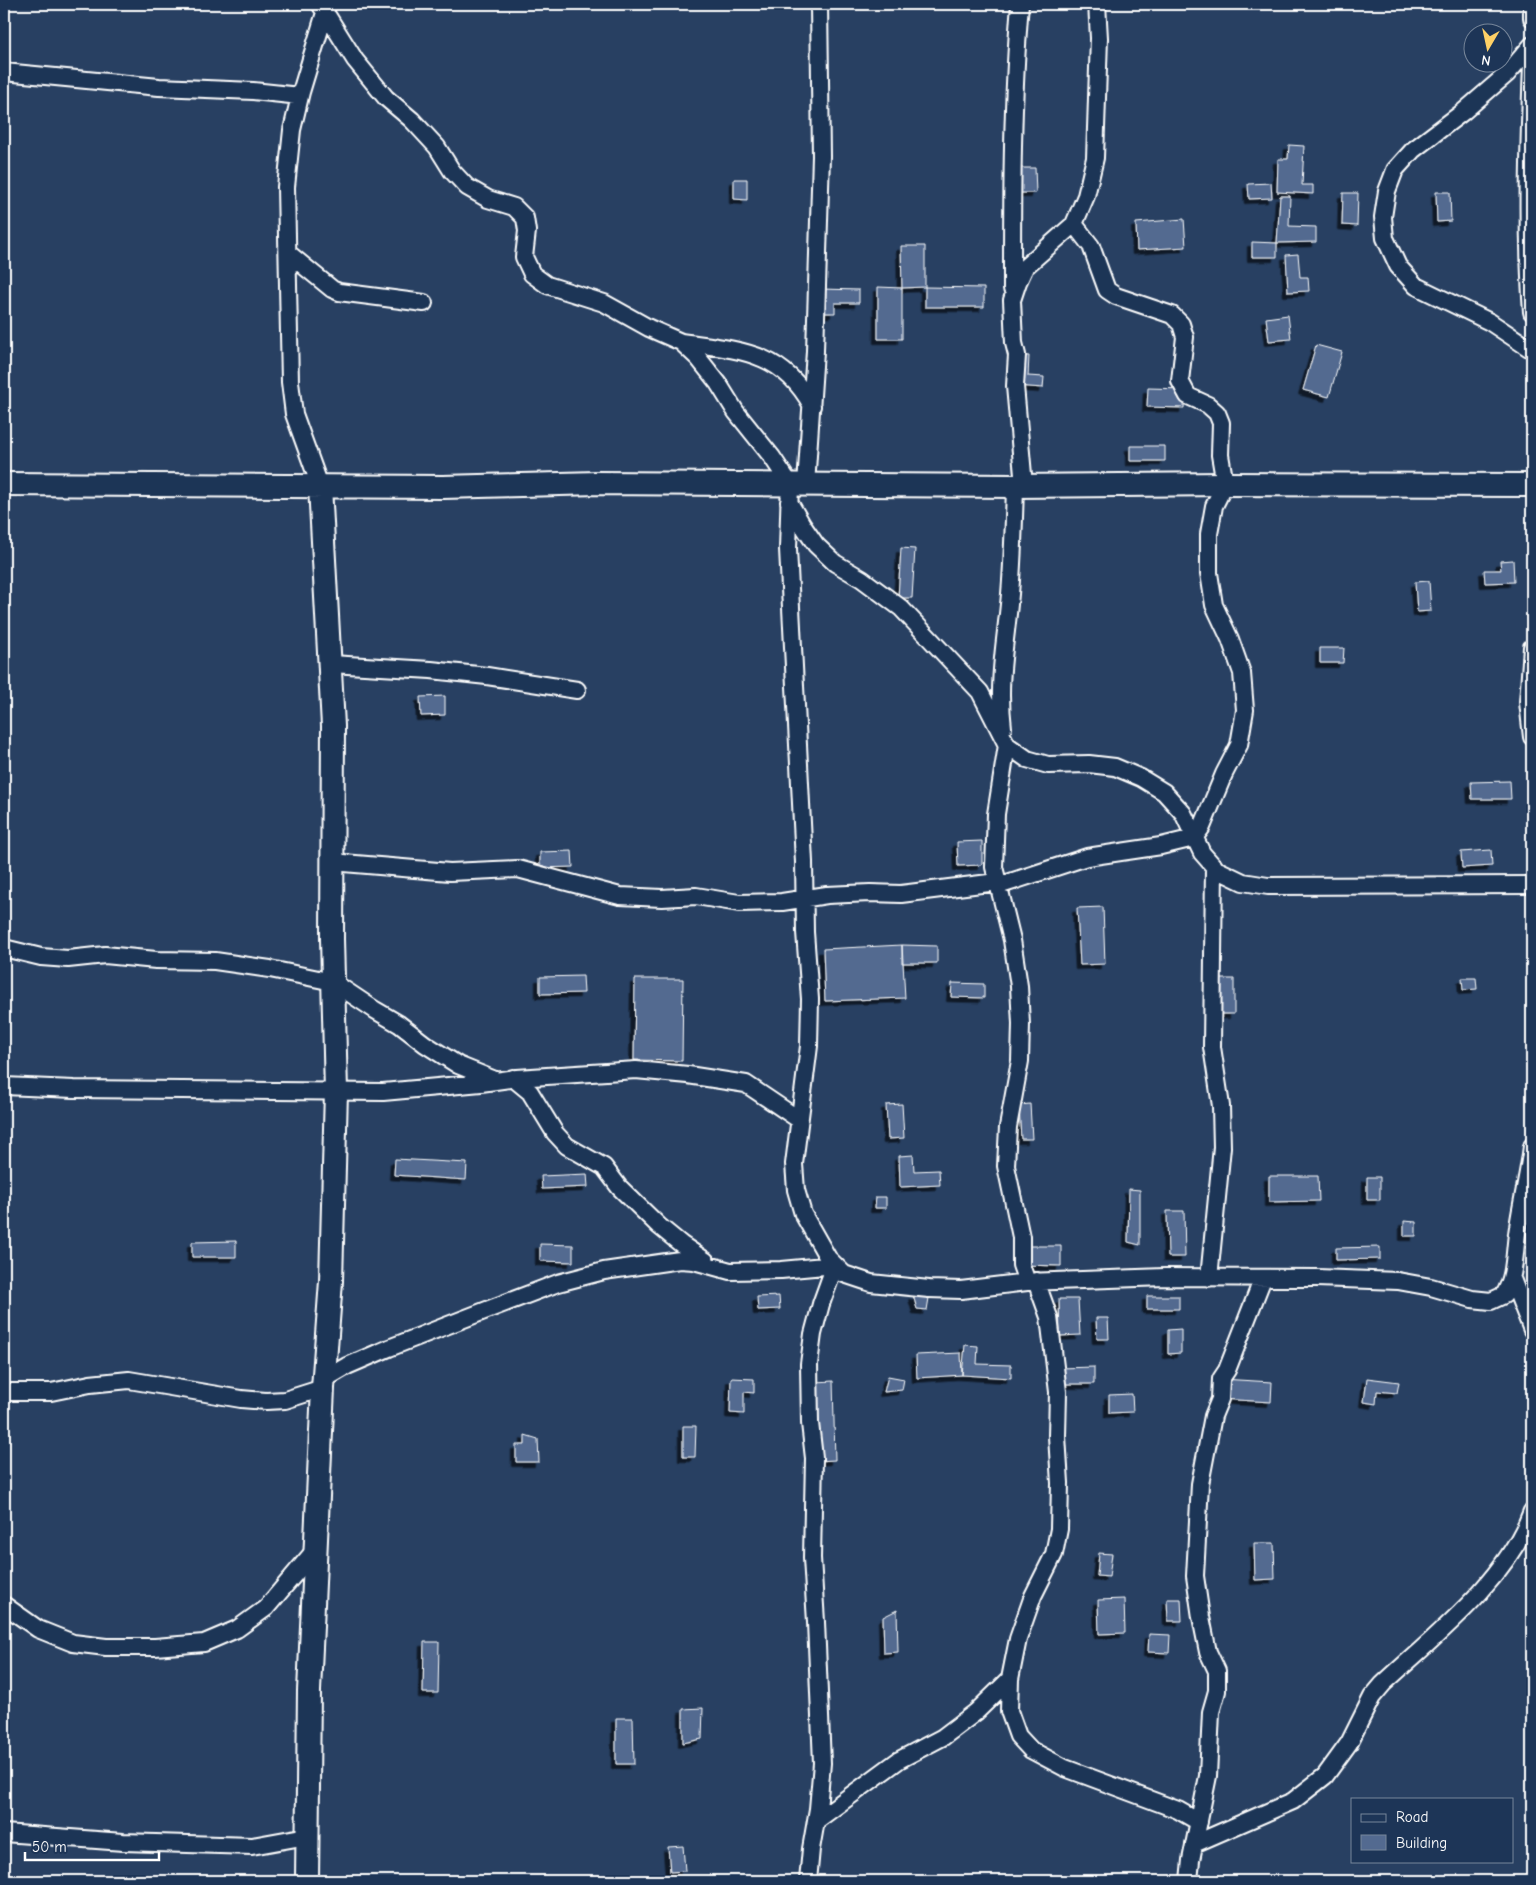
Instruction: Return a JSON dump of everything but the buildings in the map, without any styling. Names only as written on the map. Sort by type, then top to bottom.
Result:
[{"type":"street","points":[[819,4],[821,156],[816,351],[812,406],[795,490],[788,549],[810,1008],[808,1046],[794,1164],[796,1190],[804,1214],[828,1258],[844,1274],[871,1283],[929,1289],[961,1290],[1032,1281],[1317,1278],[1398,1281],[1491,1301],[1504,1295],[1512,1279],[1518,1226],[1530,1169],[1532,1146]]},
{"type":"street","points":[[1020,4],[1012,145],[1012,300],[1014,343],[1017,355],[1015,386],[1020,486],[1010,596],[1000,674],[1000,706],[1006,741],[996,814],[994,867],[1012,940],[1019,986],[1021,1024],[1020,1061],[1008,1127],[1006,1166],[1021,1237],[1021,1265],[1032,1281],[1049,1317],[1058,1392],[1057,1436],[1060,1483],[1059,1529],[1054,1554],[1033,1596],[1021,1630],[1010,1679],[1009,1711],[1018,1736],[1031,1750],[1065,1768],[1178,1810],[1199,1822]]},
{"type":"street","points":[[1012,300],[1025,267],[1074,224],[1086,196],[1095,158],[1099,38],[1097,4]]},
{"type":"street","points":[[1532,4],[1532,18]]},
{"type":"street","points":[[324,7],[361,68],[386,98],[412,120],[437,147],[452,171],[467,187],[488,200],[514,207],[525,218],[527,231],[524,257],[532,274],[547,285],[604,303],[650,328],[681,342],[736,350],[762,357],[786,372],[805,393],[812,406]]},
{"type":"street","points":[[307,1881],[309,1691],[323,1384],[331,1281],[336,1091],[332,862],[333,726],[320,486],[294,414],[290,382],[286,187],[292,130],[324,7]]},
{"type":"street","points":[[1532,45],[1507,74],[1413,150],[1395,170],[1387,192],[1383,217],[1385,238],[1398,266],[1416,286],[1490,322],[1532,350]]},
{"type":"street","points":[[1532,64],[1528,253],[1532,312]]},
{"type":"street","points":[[4,72],[158,87],[253,91],[300,96]]},
{"type":"street","points":[[332,862],[450,872],[518,869],[620,896],[662,898],[696,896],[739,903],[782,902],[828,895],[901,894],[997,884],[1087,857],[1161,846],[1194,838],[1202,827],[1224,774],[1239,745],[1245,710],[1242,673],[1230,639],[1214,605],[1209,573],[1209,534],[1214,506],[1225,484],[1220,455],[1221,423],[1217,413],[1188,396],[1180,381],[1185,337],[1181,324],[1172,315],[1116,296],[1107,290],[1091,246],[1074,224]]},
{"type":"street","points":[[288,254],[332,289],[347,293],[424,303]]},
{"type":"street","points":[[681,342],[699,359],[718,383],[736,412],[772,457],[795,490],[803,526],[816,544],[835,563],[862,579],[901,608],[980,692],[1006,741],[1028,759],[1048,765],[1089,764],[1115,767],[1141,778],[1164,792],[1183,812],[1202,853],[1216,869],[1243,882],[1268,886],[1532,885]]},
{"type":"street","points":[[4,484],[443,487],[598,483],[795,490],[1225,484],[1532,485]]},
{"type":"street","points":[[1532,646],[1528,702],[1532,737]]},
{"type":"street","points":[[331,664],[431,670],[487,676],[577,690]]},
{"type":"street","points":[[1209,1278],[1222,1146],[1221,1106],[1212,1047],[1214,866]]},
{"type":"street","points":[[4,948],[41,957],[68,959],[105,955],[156,960],[215,961],[333,982],[399,1024],[425,1044],[458,1065],[505,1079],[530,1092],[555,1133],[567,1146],[604,1167],[619,1187],[659,1226],[714,1267]]},
{"type":"street","points":[[4,1086],[74,1089],[383,1092],[505,1079],[636,1070],[688,1075],[746,1084],[798,1119]]},
{"type":"street","points":[[4,1392],[51,1392],[90,1384],[129,1380],[241,1399],[285,1400],[323,1384],[347,1366],[389,1348],[558,1283],[604,1271],[680,1260],[694,1261],[730,1270],[780,1270],[835,1265]]},
{"type":"street","points":[[808,1881],[822,1763],[812,1558],[814,1458],[810,1422],[809,1364],[813,1334],[835,1265]]},
{"type":"street","points":[[1189,1881],[1194,1844],[1208,1776],[1211,1712],[1217,1690],[1217,1671],[1208,1652],[1202,1626],[1195,1576],[1200,1484],[1213,1416],[1220,1399],[1221,1379],[1227,1370],[1263,1278]]},
{"type":"street","points":[[1512,1279],[1532,1330]]},
{"type":"street","points":[[1194,1844],[1293,1801],[1325,1776],[1349,1743],[1372,1696],[1476,1598],[1519,1542],[1532,1511]]},
{"type":"street","points":[[4,1605],[38,1629],[73,1643],[106,1647],[155,1647],[204,1643],[237,1629],[266,1608],[315,1550]]},
{"type":"street","points":[[816,1821],[899,1760],[943,1737],[976,1712],[1010,1679]]},
{"type":"street","points":[[4,1833],[123,1842],[252,1846],[308,1836]]}]
